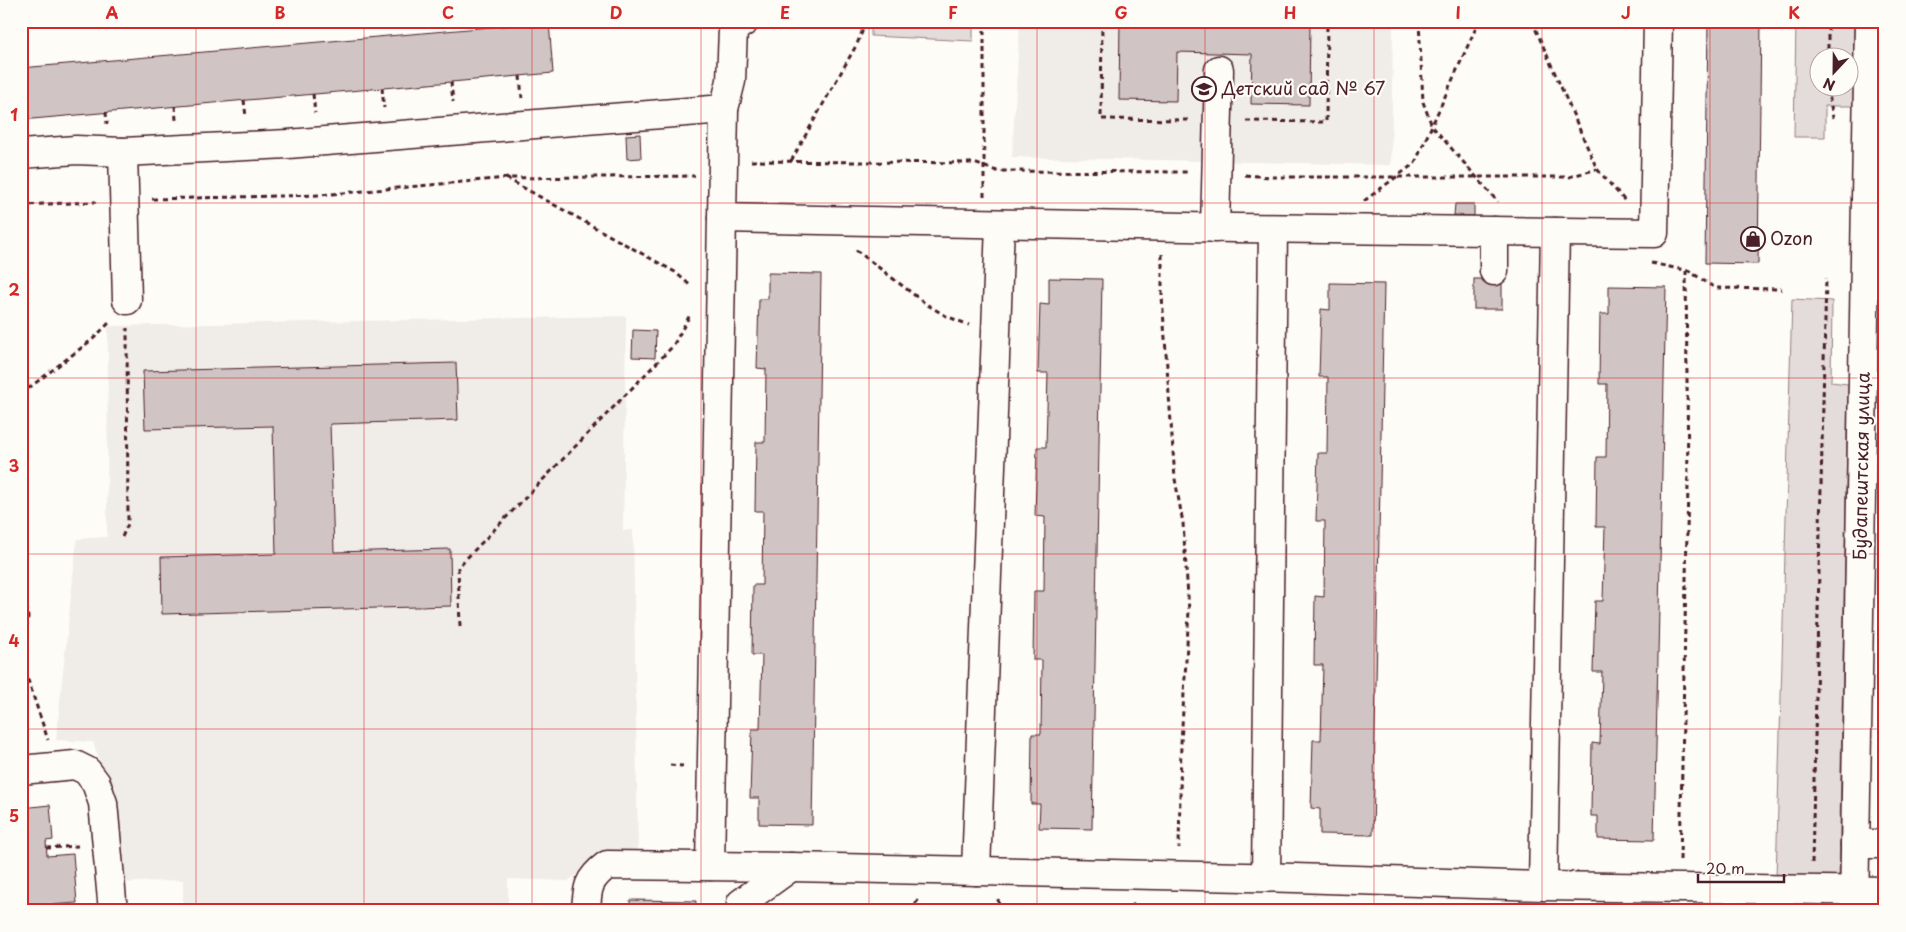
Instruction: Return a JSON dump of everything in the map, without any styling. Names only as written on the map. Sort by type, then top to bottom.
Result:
[{"type":"street","points":[[722,218],[1273,229],[1654,233],[1658,21]]},
{"type":"street","name":"Будапештская улица","points":[[1854,900],[1876,151],[1870,21]]},
{"type":"street","points":[[710,866],[724,109],[731,81],[735,24]]},
{"type":"street","points":[[1215,228],[1218,70]]},
{"type":"street","points":[[21,154],[76,150],[124,152],[288,144],[724,109]]},
{"type":"street","points":[[124,152],[127,306]]},
{"type":"street","points":[[976,871],[992,224]]},
{"type":"street","points":[[1266,877],[1273,229]]},
{"type":"street","points":[[1494,231],[1494,271]]},
{"type":"street","points":[[1543,886],[1555,232]]},
{"type":"street","points":[[21,770],[75,765],[87,771],[96,783],[103,803],[113,911]]},
{"type":"street","points":[[1855,844],[1885,844]]},
{"type":"street","points":[[586,911],[586,894],[589,884],[595,874],[607,865],[791,867],[1266,877],[1543,886],[1812,890],[1854,900],[1884,891]]},
{"type":"street","points":[[741,866],[741,907]]},
{"type":"street","points":[[741,907],[791,867]]},
{"type":"street","points":[[1884,911],[1885,880]]},
{"type":"path","points":[[791,161],[857,44],[862,32],[862,21]]},
{"type":"path","points":[[984,21],[984,165],[992,224]]},
{"type":"path","points":[[1102,21],[1101,119],[1326,122],[1327,21]]},
{"type":"path","points":[[1419,21],[1423,102],[1432,126],[1474,177],[1497,200],[1521,232]]},
{"type":"path","points":[[1361,203],[1415,163],[1479,21]]},
{"type":"path","points":[[1532,21],[1597,169],[1654,233],[1660,265]]},
{"type":"path","points":[[1828,21],[1828,48]]},
{"type":"path","points":[[1830,98],[1833,118]]},
{"type":"path","points":[[21,206],[125,200],[321,195],[506,178],[723,168],[791,161],[974,163],[997,171],[1216,173],[1270,177],[1569,177],[1597,169]]},
{"type":"path","points":[[506,178],[675,272],[695,288]]},
{"type":"path","points":[[853,246],[858,253],[926,304],[946,316],[974,327]]},
{"type":"path","points":[[1162,247],[1162,296],[1167,372],[1175,479],[1183,523],[1189,611],[1181,743],[1179,847]]},
{"type":"path","points":[[1643,262],[1686,270],[1715,288],[1782,289]]},
{"type":"path","points":[[1680,862],[1688,485],[1686,270]]},
{"type":"path","points":[[1812,890],[1826,278]]},
{"type":"path","points":[[21,394],[34,382],[93,339],[127,306]]},
{"type":"path","points":[[122,537],[128,524],[127,306]]},
{"type":"path","points":[[460,626],[458,568],[673,346],[692,311]]},
{"type":"path","points":[[21,579],[28,617],[21,662],[57,767]]},
{"type":"path","points":[[46,848],[60,848]]},
{"type":"shaded area","points":[[871,21],[973,21],[973,41],[871,36]]},
{"type":"shaded area","name":"Детский сад № 67","points":[[1020,21],[1393,21],[1391,165],[1012,157]]},
{"type":"shaded area","points":[[1796,21],[1854,21],[1854,48],[1808,48],[1808,98],[1853,98],[1853,106],[1825,106],[1825,137],[1794,137]]},
{"type":"shaded area","points":[[1792,299],[1832,301],[1831,382],[1848,384],[1839,879],[1776,878]]},
{"type":"shaded area","points":[[626,316],[623,531],[633,530],[638,855],[593,863],[568,881],[508,879],[508,911],[183,911],[183,880],[119,883],[106,779],[93,742],[56,740],[77,539],[107,537],[108,326]]},
{"type":"building","points":[[1120,21],[1310,21],[1309,105],[1251,104],[1252,54],[1177,52],[1176,101],[1119,100]]},
{"type":"building","points":[[1708,21],[1761,21],[1758,264],[1705,263]]},
{"type":"building","points":[[549,22],[553,73],[21,120],[21,68]]},
{"type":"building","points":[[640,134],[641,158],[627,159],[626,135]]},
{"type":"building","points":[[1455,204],[1474,204],[1474,216],[1454,215]]},
{"type":"building","points":[[768,273],[821,274],[812,825],[759,824],[759,798],[750,798],[752,729],[760,729],[762,655],[752,655],[753,585],[762,585],[763,511],[755,511],[756,442],[765,442],[766,369],[757,368],[759,299],[768,299]]},
{"type":"building","points":[[1049,278],[1102,279],[1092,829],[1039,828],[1040,804],[1031,804],[1032,734],[1041,734],[1042,660],[1033,660],[1034,591],[1044,591],[1045,517],[1035,516],[1037,447],[1046,447],[1048,373],[1038,373],[1040,304],[1049,305]]},
{"type":"building","points":[[1474,279],[1502,279],[1502,309],[1474,309]]},
{"type":"building","points":[[1330,283],[1384,284],[1373,835],[1320,834],[1320,809],[1311,808],[1313,740],[1321,740],[1323,665],[1314,665],[1315,596],[1324,597],[1325,521],[1316,521],[1318,453],[1327,453],[1328,377],[1319,377],[1321,309],[1330,310]]},
{"type":"building","points":[[1609,286],[1666,287],[1654,840],[1598,839],[1598,816],[1591,816],[1592,743],[1600,744],[1602,672],[1593,672],[1595,601],[1603,601],[1605,527],[1596,527],[1597,457],[1606,457],[1607,384],[1599,384],[1600,314],[1609,314]]},
{"type":"building","points":[[633,330],[656,331],[655,358],[632,357]]},
{"type":"building","points":[[456,363],[458,420],[330,424],[334,552],[450,549],[451,606],[162,614],[161,557],[276,554],[273,426],[145,429],[143,371]]},
{"type":"building","points":[[50,805],[53,840],[46,841],[47,856],[73,854],[77,903],[21,907],[21,808]]},
{"type":"building","points":[[630,900],[696,901],[695,911],[630,911]]},
{"type":"place","name":"Детский сад № 67","points":[[1204,89]]},
{"type":"place","name":"Ozon","points":[[1753,239]]}]
